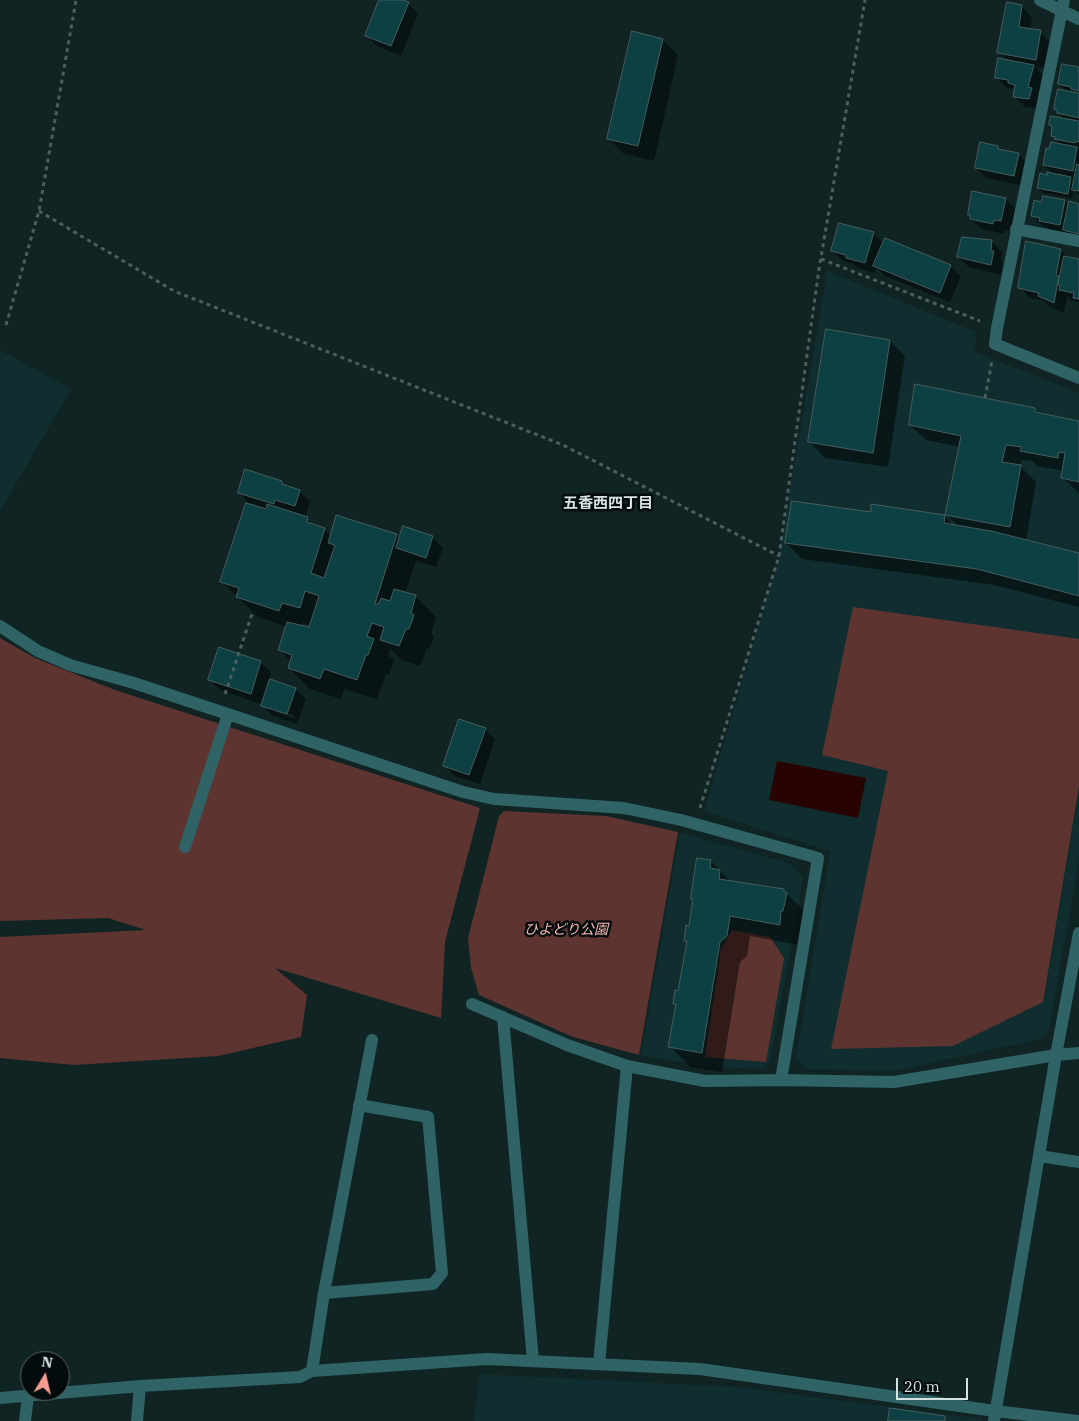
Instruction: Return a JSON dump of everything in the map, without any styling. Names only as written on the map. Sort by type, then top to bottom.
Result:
[{"type":"street","points":[[1040,0],[1063,5],[1079,19]]},
{"type":"street","points":[[1063,5],[1016,229],[997,328],[996,344],[1079,378]]},
{"type":"street","points":[[1016,229],[1079,242]]},
{"type":"street","points":[[0,626],[38,651],[70,665],[134,683],[462,792],[494,799],[624,808],[695,824],[818,858],[781,1080]]},
{"type":"street","points":[[185,847],[228,714]]},
{"type":"street","points":[[994,1416],[1056,1055],[1079,933]]},
{"type":"street","points":[[472,1004],[567,1045],[627,1066],[705,1081],[894,1082],[1056,1055],[1079,1053]]},
{"type":"street","points":[[503,1018],[533,1361]]},
{"type":"street","points":[[312,1371],[324,1293],[372,1040]]},
{"type":"street","points":[[599,1364],[627,1066]]},
{"type":"street","points":[[324,1293],[432,1284],[442,1273],[428,1117],[359,1105]]},
{"type":"street","points":[[1039,1156],[1079,1162]]},
{"type":"street","points":[[70,1392],[140,1386],[300,1377],[312,1371],[487,1359],[700,1369],[994,1416],[1079,1421]]},
{"type":"street","points":[[137,1421],[140,1386]]},
{"type":"street","points":[[0,1398],[20,1397]]},
{"type":"street","points":[[25,1421],[27,1401]]},
{"type":"path","points":[[6,325],[39,211],[76,0]]},
{"type":"path","points":[[695,824],[780,556],[821,260],[865,0]]},
{"type":"path","points":[[39,211],[174,291],[563,445],[780,556]]},
{"type":"path","points":[[821,260],[997,328]]},
{"type":"path","points":[[985,398],[996,344]]},
{"type":"path","points":[[227,689],[252,614]]},
{"type":"shaded area","points":[[827,271],[976,332],[975,352],[1079,393],[1079,859],[1049,1030],[1040,1039],[894,1071],[808,1069],[796,1060],[830,851],[704,811],[779,556]]},
{"type":"shaded area","points":[[0,350],[71,389],[0,511]]},
{"type":"shaded area","points":[[777,761],[866,778],[858,818],[769,800]]},
{"type":"shaded area","points":[[680,833],[792,864],[803,879],[770,1060],[764,1069],[706,1067],[641,1055]]},
{"type":"shaded area","points":[[480,1374],[736,1387],[982,1419],[982,1421],[474,1421]]},
{"type":"green space","points":[[853,607],[1079,639],[1079,786],[1043,1002],[953,1046],[831,1049],[888,771],[822,755]]},
{"type":"green space","points":[[0,638],[35,658],[115,690],[480,808],[445,942],[441,1018],[275,968],[307,995],[301,1037],[218,1056],[74,1065],[0,1058],[0,937],[146,930],[108,918],[0,921]]},
{"type":"green space","name":"ひよどり公園","points":[[504,811],[606,816],[678,832],[639,1055],[573,1037],[479,995],[471,968],[468,938],[499,816]]},
{"type":"green space","points":[[732,930],[770,937],[784,958],[766,1062],[705,1057],[721,949]]},
{"type":"building","points":[[379,0],[403,0],[409,2],[391,46],[365,36]]},
{"type":"building","points":[[1007,2],[1022,5],[1019,27],[1041,30],[1036,60],[997,53]]},
{"type":"building","points":[[632,31],[663,39],[638,146],[607,139]]},
{"type":"building","points":[[998,58],[1034,65],[1028,87],[1032,88],[1029,99],[1013,97],[1015,85],[1008,83],[1008,80],[995,78]]},
{"type":"building","points":[[1062,64],[1079,67],[1079,91],[1058,84]]},
{"type":"building","points":[[1058,89],[1079,93],[1079,118],[1057,113],[1057,110],[1054,109]]},
{"type":"building","points":[[1051,116],[1079,121],[1079,142],[1054,139],[1055,137],[1051,136],[1052,126],[1049,125]]},
{"type":"building","points":[[980,142],[998,146],[998,149],[1019,153],[1014,176],[975,168]]},
{"type":"building","points":[[1051,142],[1077,147],[1073,171],[1043,165],[1046,148],[1049,149]]},
{"type":"building","points":[[1077,164],[1079,165],[1079,191],[1072,190]]},
{"type":"building","points":[[1047,172],[1071,177],[1068,194],[1037,188],[1040,173],[1047,175]]},
{"type":"building","points":[[972,191],[1006,198],[1001,221],[994,220],[993,224],[970,219],[970,215],[968,215]]},
{"type":"building","points":[[1043,196],[1065,200],[1060,225],[1039,221],[1040,218],[1031,216],[1034,200],[1041,202]]},
{"type":"building","points":[[1069,201],[1079,204],[1079,234],[1063,230]]},
{"type":"building","points":[[839,223],[874,232],[865,263],[846,258],[846,255],[831,251]]},
{"type":"building","points":[[962,237],[992,240],[991,251],[994,251],[991,265],[957,257]]},
{"type":"building","points":[[885,238],[951,265],[940,293],[873,266]]},
{"type":"building","points":[[1026,241],[1061,249],[1054,303],[1038,296],[1039,293],[1018,288]]},
{"type":"building","points":[[1064,256],[1079,259],[1079,299],[1073,298],[1074,293],[1059,290],[1060,285],[1058,285]]},
{"type":"building","points":[[826,329],[890,340],[873,453],[808,442]]},
{"type":"building","points":[[915,384],[1035,408],[1035,412],[1079,421],[1079,482],[1061,478],[1065,453],[1059,452],[1058,458],[1020,451],[1022,447],[1006,445],[1002,462],[1021,465],[1010,527],[945,515],[961,436],[909,425]]},
{"type":"building","points":[[245,469],[282,481],[282,484],[300,490],[295,506],[275,500],[274,504],[238,493]]},
{"type":"building","points":[[792,501],[871,512],[871,504],[945,515],[944,523],[991,531],[1079,553],[1079,596],[977,569],[785,543]]},
{"type":"building","points":[[246,503],[266,509],[267,504],[308,517],[307,522],[325,528],[311,573],[324,578],[335,545],[328,543],[336,515],[397,534],[375,604],[378,604],[381,598],[390,601],[394,589],[416,595],[411,613],[414,615],[409,629],[406,629],[399,646],[380,640],[384,627],[372,623],[367,636],[374,639],[357,680],[324,669],[320,679],[288,668],[292,655],[278,650],[287,622],[309,627],[319,596],[305,591],[300,608],[282,603],[279,611],[236,597],[239,588],[220,582]]},
{"type":"building","points":[[403,526],[433,536],[426,558],[396,548]]},
{"type":"building","points":[[219,647],[261,661],[251,694],[208,680]]},
{"type":"building","points":[[270,679],[296,688],[287,714],[261,706]]},
{"type":"building","points":[[459,719],[486,728],[469,775],[443,766]]},
{"type":"building","points":[[697,858],[711,860],[710,868],[720,870],[719,879],[784,889],[784,892],[787,893],[783,911],[781,911],[780,925],[730,916],[727,936],[720,942],[702,1053],[668,1047],[676,1004],[673,1004],[675,990],[678,991],[687,941],[684,941],[686,925],[689,926]]},
{"type":"building","points":[[890,1408],[945,1416],[945,1421],[888,1421]]},
{"type":"district","name":"五香西四丁目","points":[[608,504]]}]
